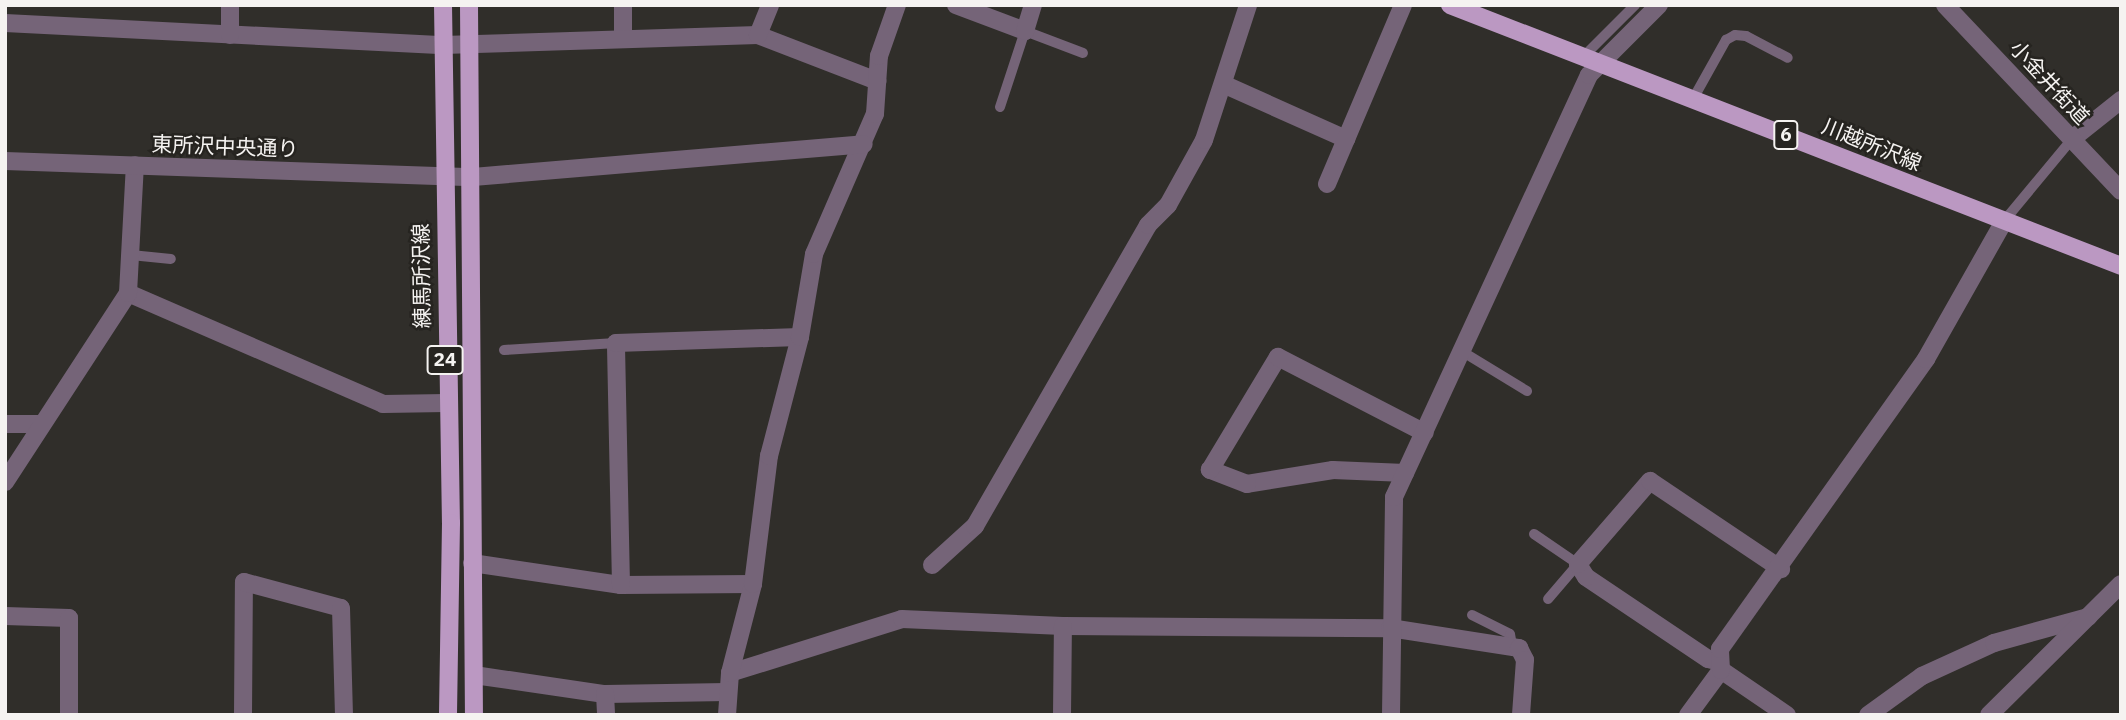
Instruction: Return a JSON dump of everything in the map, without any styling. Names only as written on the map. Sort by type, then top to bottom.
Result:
[{"type":"main road","name":"練馬所沢線","points":[[443,5],[446,403],[451,523],[449,715]]},
{"type":"main road","name":"24","points":[[469,5],[473,177],[474,715]]},
{"type":"main road","name":"川越所沢線","points":[[1450,5],[2121,266]]},
{"type":"street","points":[[230,5],[230,36]]},
{"type":"street","points":[[623,5],[623,38]]},
{"type":"street","points":[[758,35],[770,5]]},
{"type":"street","points":[[727,715],[730,673],[753,584],[769,456],[800,337],[814,254],[875,114],[879,56],[897,5]]},
{"type":"street","points":[[956,5],[1025,31],[1033,5]]},
{"type":"street","points":[[932,565],[975,526],[1134,248],[1180,184],[1205,140],[1248,5]]},
{"type":"street","points":[[1327,184],[1403,5]]},
{"type":"street","points":[[1391,715],[1391,513],[1405,474],[1464,352],[1580,91],[1591,60],[1659,5]]},
{"type":"street","name":"小金井街道","points":[[1945,5],[2121,191]]},
{"type":"street","points":[[5,23],[443,45],[758,35],[877,81]]},
{"type":"street","points":[[1223,84],[1346,139]]},
{"type":"street","points":[[2073,139],[2121,100]]},
{"type":"street","name":"東所沢中央通り","points":[[5,161],[473,177],[864,144]]},
{"type":"street","points":[[5,482],[128,293],[135,165]]},
{"type":"street","points":[[1688,715],[1721,666],[1720,649],[1781,569],[1926,359],[2004,221]]},
{"type":"street","points":[[128,293],[383,404],[446,403]]},
{"type":"street","points":[[621,585],[616,343],[800,337]]},
{"type":"street","points":[[1405,474],[1334,470],[1247,484],[1210,470],[1278,357],[1425,433]]},
{"type":"street","points":[[5,424],[41,424]]},
{"type":"street","points":[[1781,569],[1650,481],[1578,564],[1586,578],[1721,666],[1787,715]]},
{"type":"street","points":[[472,563],[621,585],[753,584]]},
{"type":"street","points":[[243,715],[244,582],[341,608],[344,715]]},
{"type":"street","points":[[1989,715],[2121,584]]},
{"type":"street","points":[[5,616],[69,618],[69,715]]},
{"type":"street","points":[[1868,715],[1922,676],[1994,643],[2088,617]]},
{"type":"street","points":[[730,673],[902,619],[1063,626],[1390,628],[1512,645],[1525,660],[1521,715]]},
{"type":"street","points":[[1062,715],[1063,626]]},
{"type":"street","points":[[474,675],[606,694],[727,692]]},
{"type":"street","points":[[606,694],[606,715]]},
{"type":"lane","points":[[1591,60],[1635,5]]},
{"type":"lane","points":[[1000,107],[1025,31],[1083,53]]},
{"type":"lane","points":[[1693,99],[1726,40],[1735,35],[1746,36],[1788,58]]},
{"type":"lane","points":[[2004,221],[2073,139]]},
{"type":"lane","points":[[131,255],[171,259]]},
{"type":"lane","points":[[504,350],[616,343]]},
{"type":"lane","points":[[1464,352],[1527,391]]},
{"type":"lane","points":[[1534,534],[1578,564],[1548,598]]},
{"type":"lane","points":[[1472,615],[1510,634],[1512,645]]}]
